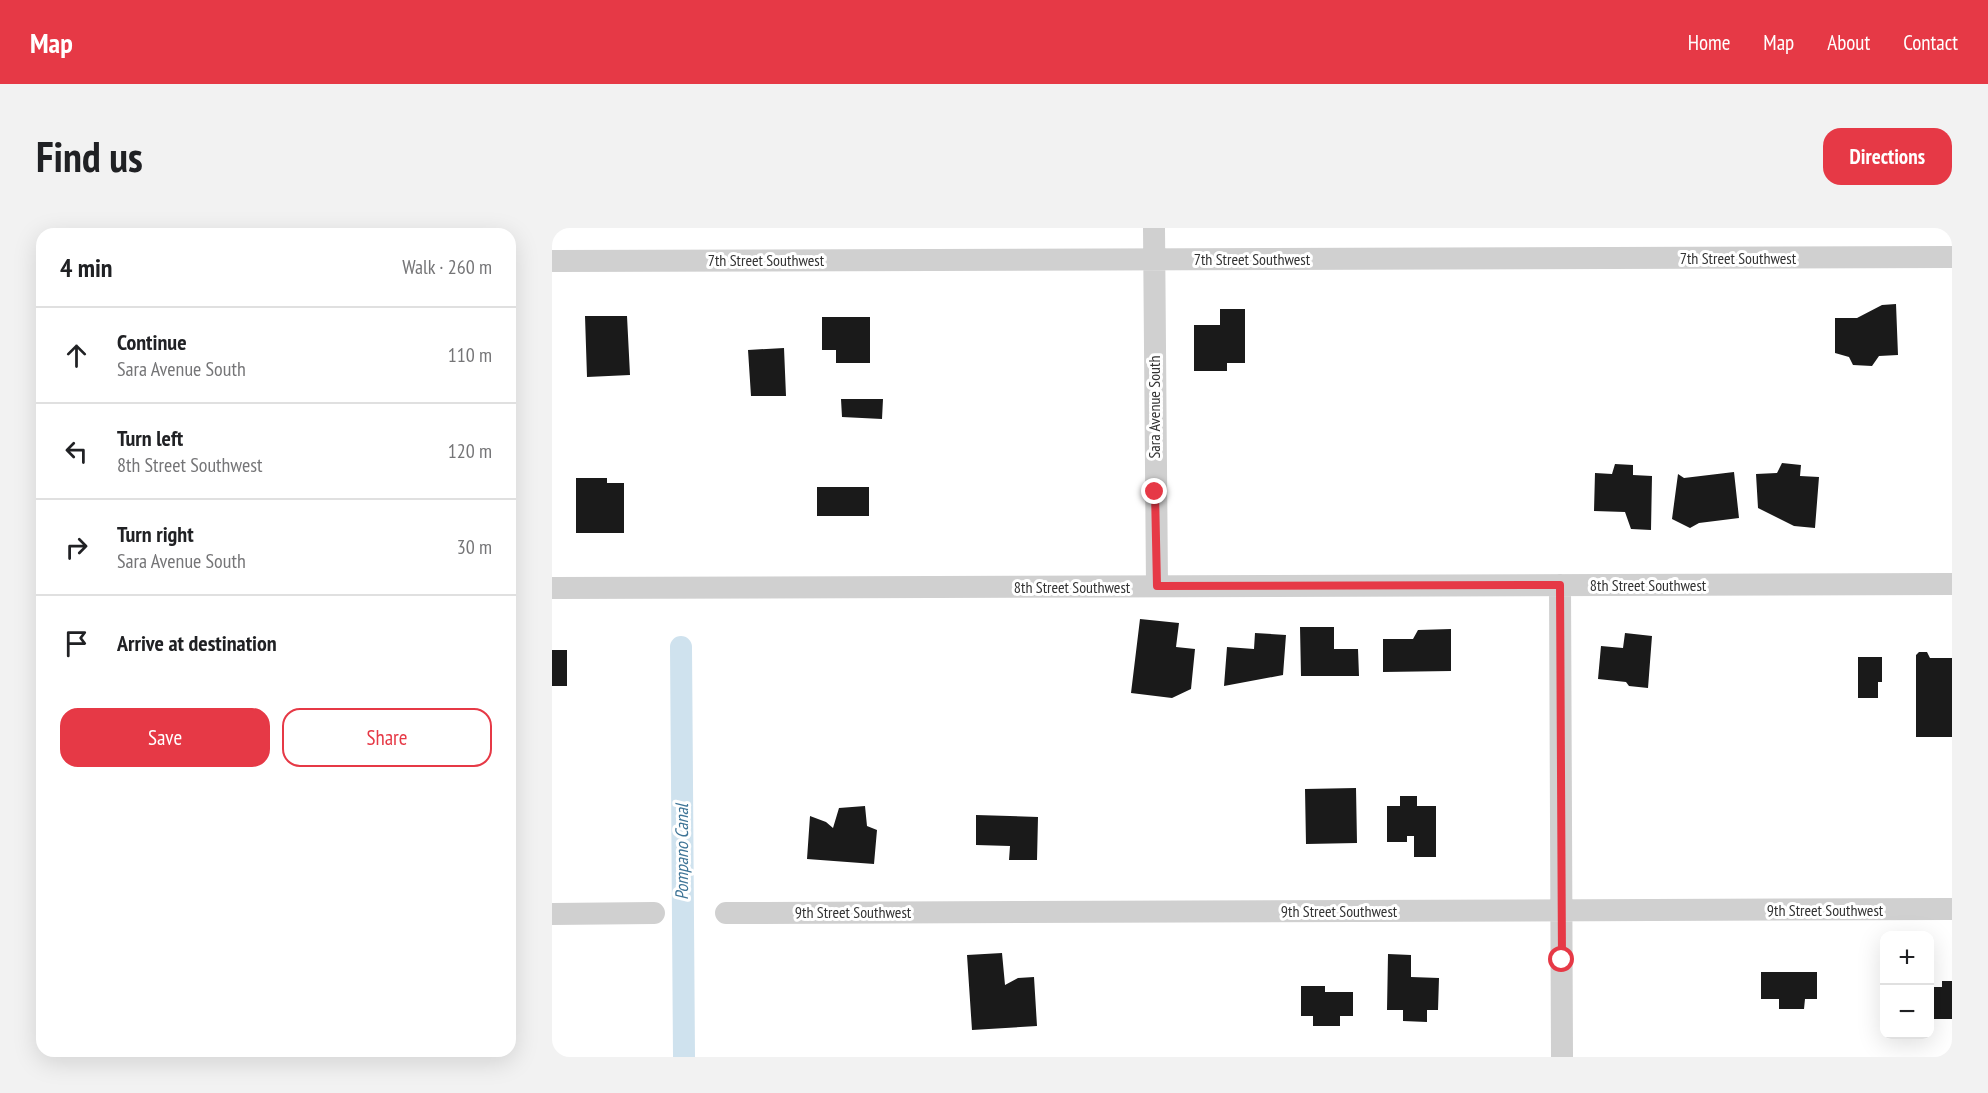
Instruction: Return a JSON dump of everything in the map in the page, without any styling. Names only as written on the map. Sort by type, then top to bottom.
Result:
[{"type":"street","name":"Sara Avenue South","points":[[1154,228],[1157,586]]},
{"type":"street","name":"7th Street Southwest","points":[[552,261],[1952,257]]},
{"type":"street","name":"8th Street Southwest","points":[[552,588],[1952,584]]},
{"type":"street","points":[[1560,585],[1562,1057]]},
{"type":"street","name":"9th Street Southwest","points":[[726,913],[1952,909]]},
{"type":"street","points":[[552,914],[654,913]]},
{"type":"building","points":[[1896,304],[1898,355],[1879,356],[1872,366],[1853,365],[1849,357],[1835,353],[1835,318],[1857,318],[1882,305]]},
{"type":"building","points":[[1220,309],[1245,309],[1245,363],[1227,363],[1227,371],[1194,371],[1194,325],[1220,325]]},
{"type":"building","points":[[585,316],[627,316],[630,375],[587,377]]},
{"type":"building","points":[[822,317],[870,317],[870,363],[836,363],[836,350],[822,350]]},
{"type":"building","points":[[784,348],[786,396],[751,396],[748,350]]},
{"type":"building","points":[[841,399],[883,399],[882,419],[842,417]]},
{"type":"building","points":[[1782,463],[1801,465],[1800,476],[1819,477],[1815,528],[1794,526],[1758,508],[1756,474],[1777,473]]},
{"type":"building","points":[[1615,464],[1633,465],[1633,475],[1652,476],[1651,530],[1631,529],[1625,512],[1594,511],[1595,473],[1612,474]]},
{"type":"building","points":[[1734,472],[1739,518],[1699,523],[1690,528],[1672,519],[1678,474],[1684,478]]},
{"type":"building","points":[[576,478],[607,478],[607,483],[624,483],[624,533],[576,533]]},
{"type":"building","points":[[817,487],[869,487],[869,516],[817,516]]},
{"type":"building","points":[[1140,619],[1179,623],[1176,647],[1195,649],[1191,689],[1172,698],[1131,693]]},
{"type":"building","points":[[1300,627],[1334,627],[1334,649],[1358,649],[1359,676],[1301,676]]},
{"type":"building","points":[[1451,629],[1451,671],[1383,672],[1383,639],[1413,639],[1418,630]]},
{"type":"building","points":[[1255,633],[1286,635],[1283,675],[1224,686],[1227,647],[1254,649]]},
{"type":"building","points":[[1625,633],[1652,636],[1648,688],[1629,686],[1626,682],[1598,679],[1601,646],[1623,648]]},
{"type":"building","points":[[552,650],[567,650],[567,686],[552,686]]},
{"type":"building","points":[[1919,652],[1927,652],[1930,658],[1952,658],[1952,737],[1916,737],[1916,655]]},
{"type":"building","points":[[1858,657],[1882,657],[1882,682],[1878,682],[1878,698],[1858,698]]},
{"type":"building","points":[[1356,788],[1357,843],[1306,844],[1305,789]]},
{"type":"building","points":[[1400,796],[1417,796],[1417,806],[1436,806],[1436,857],[1414,857],[1414,836],[1407,836],[1407,842],[1387,842],[1387,806],[1400,806]]},
{"type":"building","points":[[865,806],[867,826],[877,830],[874,864],[807,859],[810,816],[826,822],[833,828],[839,808]]},
{"type":"building","points":[[976,815],[1038,817],[1037,860],[1009,860],[1010,846],[976,845]]},
{"type":"building","points":[[1002,953],[1005,985],[1018,978],[1034,977],[1037,1026],[972,1030],[967,955]]},
{"type":"building","points":[[1388,954],[1411,955],[1411,977],[1439,978],[1438,1010],[1427,1010],[1427,1022],[1403,1021],[1403,1010],[1387,1010]]},
{"type":"building","points":[[1761,972],[1817,972],[1817,999],[1805,999],[1804,1009],[1779,1009],[1779,999],[1761,999]]},
{"type":"building","points":[[1942,981],[1952,981],[1952,1019],[1934,1019],[1934,987],[1942,987]]},
{"type":"building","points":[[1301,986],[1325,986],[1325,992],[1353,992],[1353,1016],[1340,1016],[1340,1026],[1313,1026],[1313,1016],[1301,1016]]},
{"type":"waterway","name":"Pompano Canal","points":[[681,647],[684,1057]]},
{"type":"route","points":[[1155,492],[1157,586],[1560,585],[1562,960]]}]
